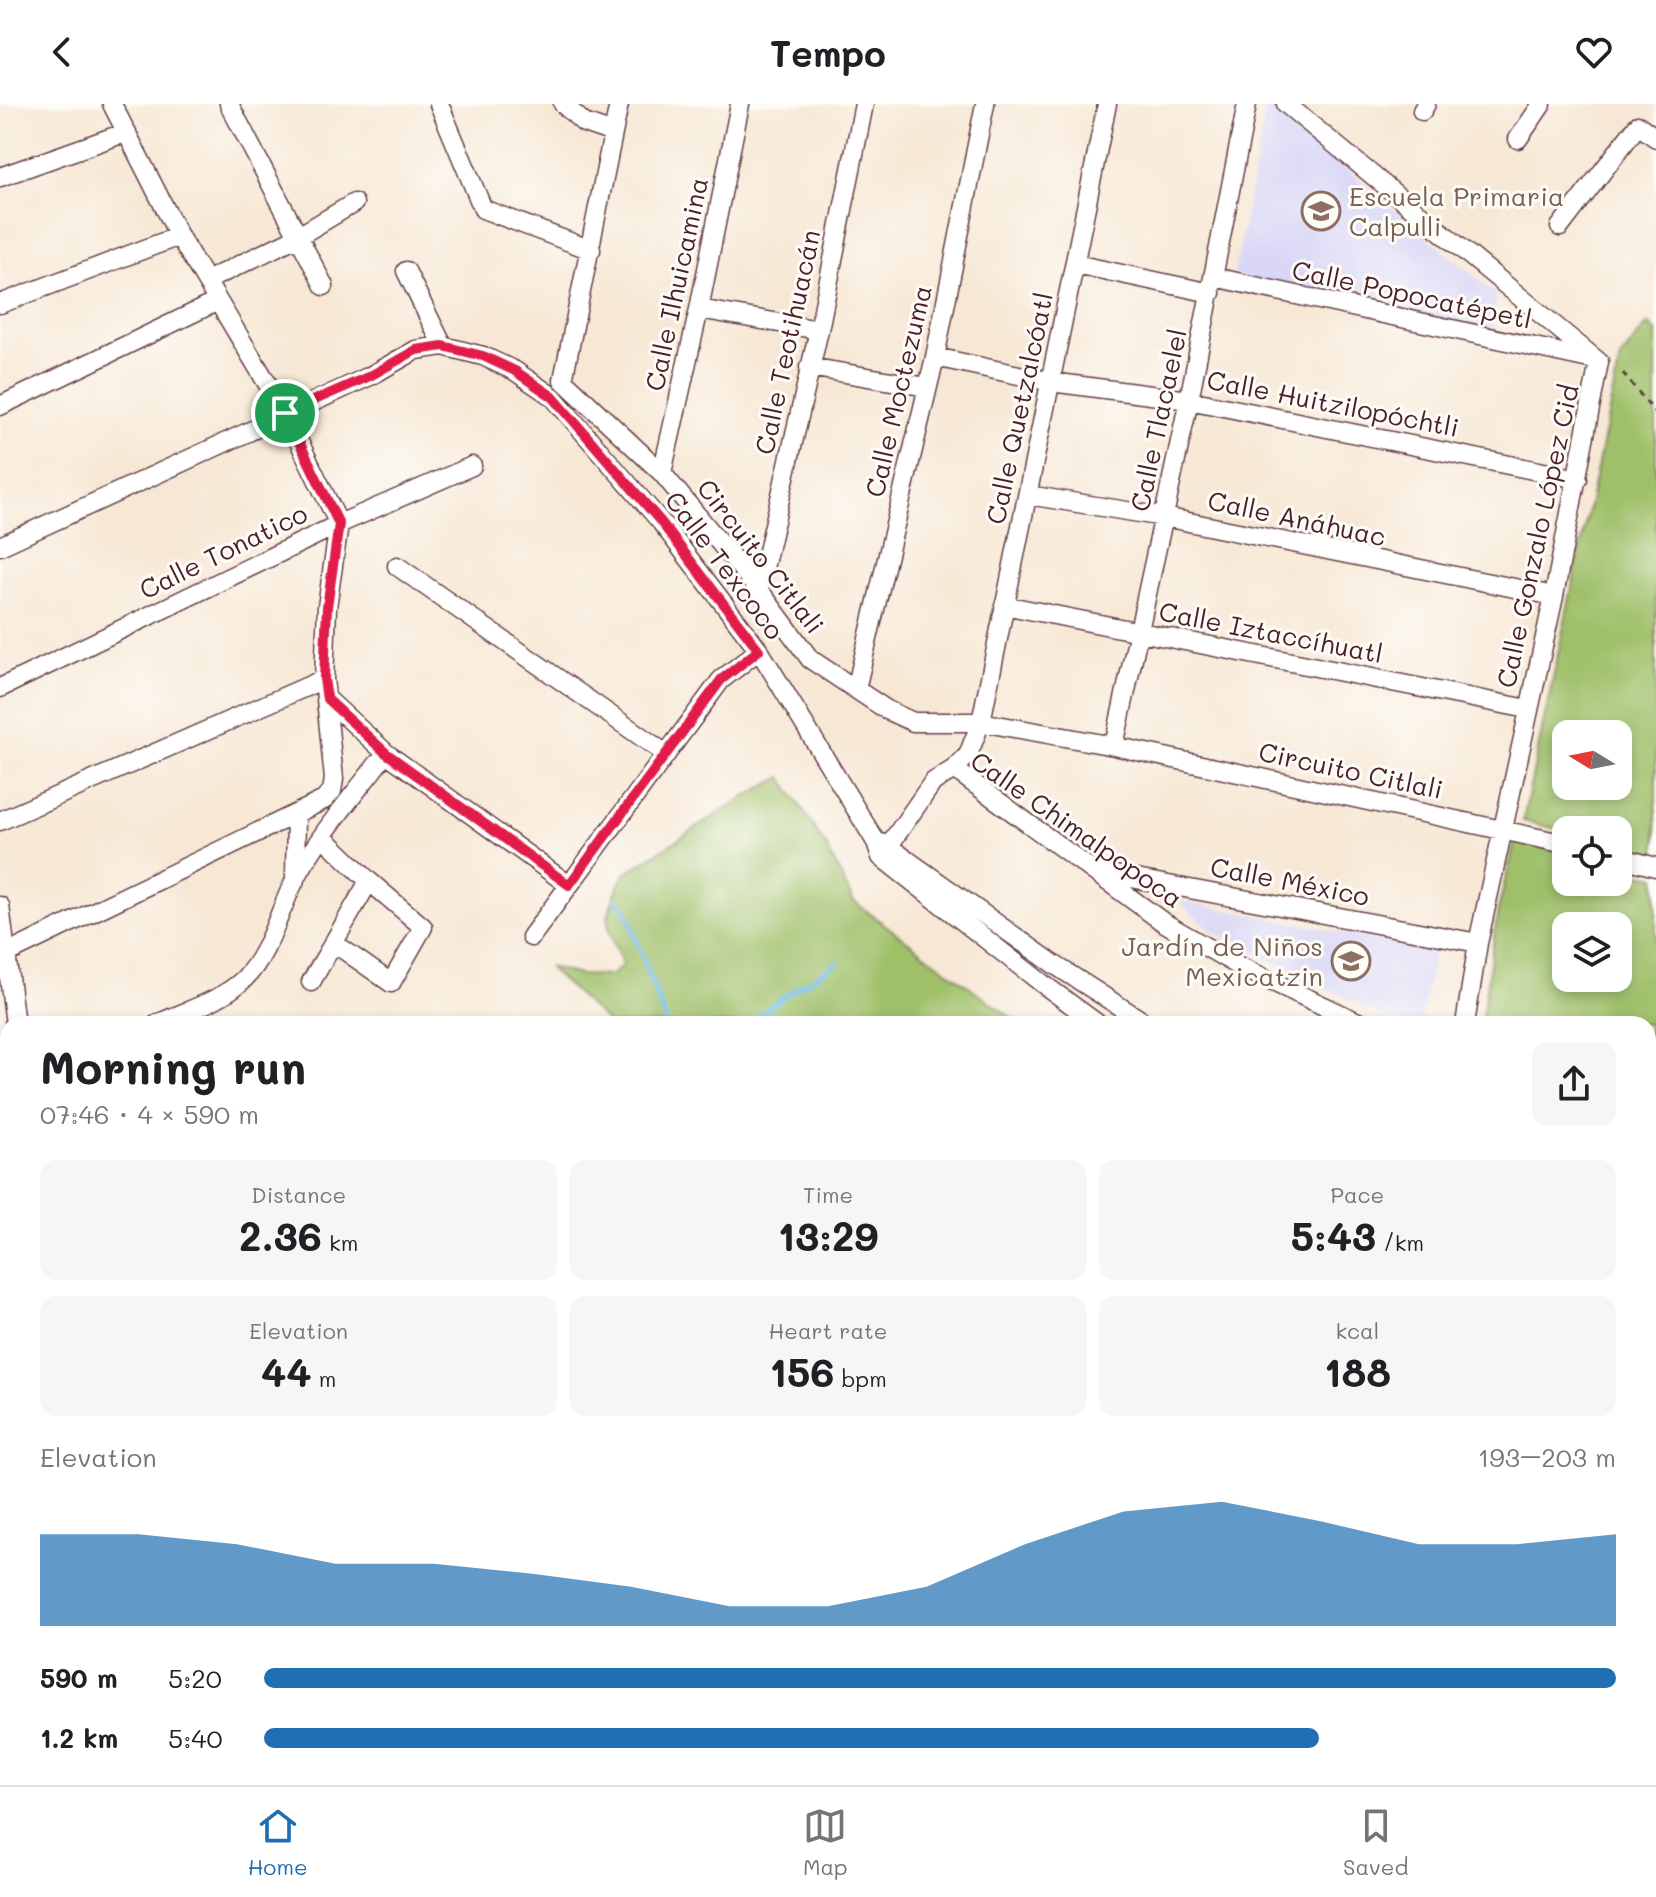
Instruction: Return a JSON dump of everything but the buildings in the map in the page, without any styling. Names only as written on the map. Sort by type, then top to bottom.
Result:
[{"type":"street","points":[[3,956],[324,800],[332,791],[334,779],[324,679],[327,607],[339,524],[285,413],[179,236],[112,104]]},
{"type":"street","points":[[229,104],[324,286]]},
{"type":"street","points":[[439,104],[483,209],[591,250]]},
{"type":"street","points":[[563,104],[584,123],[613,133]]},
{"type":"street","name":"Circuito Citlali","points":[[619,104],[563,380],[662,473],[759,590],[810,659],[887,710],[913,722],[981,722],[1114,746],[1552,841]]},
{"type":"street","name":"Calle Ilhuicamina","points":[[662,473],[740,104]]},
{"type":"street","name":"Calle Teotihuacán","points":[[759,590],[819,330],[864,104]]},
{"type":"street","name":"Calle Moctezuma","points":[[856,689],[935,357],[985,104]]},
{"type":"street","name":"Calle Quetzalcóatl","points":[[954,769],[968,755],[981,722],[1107,104]]},
{"type":"street","name":"Calle Tlacaelel","points":[[1114,746],[1189,400],[1247,104]]},
{"type":"street","name":"Calle Gonzalo López Cid","points":[[1286,104],[1599,362],[1554,596],[1478,943],[1466,1016]]},
{"type":"street","points":[[1518,139],[1542,104]]},
{"type":"street","points":[[1560,227],[1638,125],[1656,138]]},
{"type":"street","points":[[0,176],[127,132]]},
{"type":"street","points":[[206,281],[297,237],[354,203]]},
{"type":"street","points":[[0,304],[179,236]]},
{"type":"street","name":"Calle Popocatépetl","points":[[1075,264],[1212,285],[1599,362]]},
{"type":"street","points":[[0,546],[370,376],[416,350],[443,346],[406,271]]},
{"type":"street","points":[[0,406],[218,301]]},
{"type":"street","points":[[699,309],[819,330]]},
{"type":"street","name":"Calle Texcoco","points":[[443,346],[483,356],[515,371],[553,397],[661,522],[759,650],[882,849],[1043,984],[1087,1016]]},
{"type":"street","name":"Calle Huitzilopóchtli","points":[[935,357],[1051,382],[1189,400],[1578,479]]},
{"type":"street","points":[[809,367],[927,387]]},
{"type":"street","name":"Calle Tonatico","points":[[0,688],[339,524],[472,466]]},
{"type":"street","name":"Calle Anáhuac","points":[[1028,495],[1164,517],[1554,596]]},
{"type":"street","points":[[397,566],[666,754]]},
{"type":"street","name":"Calle Iztaccíhuatl","points":[[1004,605],[1528,709]]},
{"type":"street","points":[[531,937],[721,680],[759,650]]},
{"type":"street","points":[[0,821],[324,679]]},
{"type":"street","points":[[327,699],[386,753],[569,885]]},
{"type":"street","points":[[175,1016],[223,995],[244,979],[260,957],[295,880],[386,753]]},
{"type":"street","name":"Calle Chimalpopoca","points":[[882,849],[933,782],[954,769],[1163,922],[1239,966],[1345,1016]]},
{"type":"street","points":[[295,880],[296,814]]},
{"type":"street","points":[[323,837],[423,927],[391,983],[334,943]]},
{"type":"street","name":"Calle Texcoco","points":[[882,849],[1135,1016]]},
{"type":"street","points":[[1632,861],[1656,867]]},
{"type":"street","name":"Calle México","points":[[1092,871],[1478,943]]},
{"type":"street","points":[[311,982],[369,881]]},
{"type":"street","points":[[0,906],[3,956],[14,1016]]},
{"type":"path","points":[[1623,373],[1656,414]]},
{"type":"shaded area","name":"Escuela Primaria Calpulli","points":[[1267,104],[1497,295],[1492,334],[1234,275]]},
{"type":"shaded area","name":"Jardín de Niños Mexicatzin","points":[[1179,901],[1435,950],[1421,1016],[1382,1016],[1211,931]]},
{"type":"green space","points":[[1648,324],[1656,331],[1656,854],[1632,848],[1632,816],[1552,816],[1552,828],[1523,821],[1620,359]]},
{"type":"green space","points":[[782,777],[827,848],[853,901],[1009,1016],[600,1016],[548,967],[579,975],[610,976],[623,965],[611,938],[608,921],[614,896],[626,873],[741,799]]},
{"type":"green space","points":[[1515,841],[1552,850],[1552,896],[1632,896],[1632,871],[1656,877],[1656,1016],[1482,1016],[1498,910]]},
{"type":"waterway","points":[[615,900],[625,908],[664,1016]]},
{"type":"waterway","points":[[758,1016],[838,962]]},
{"type":"place","name":"Escuela Primaria Calpulli","points":[[1321,211]]},
{"type":"place","name":"Jardín de Niños Mexicatzin","points":[[1351,961]]},
{"type":"route","points":[[443,346],[483,356],[515,371],[553,397],[661,522],[759,650],[721,680],[569,885],[386,753],[327,699],[324,679],[327,607],[339,524],[285,413],[370,376],[416,350],[443,346]]}]
